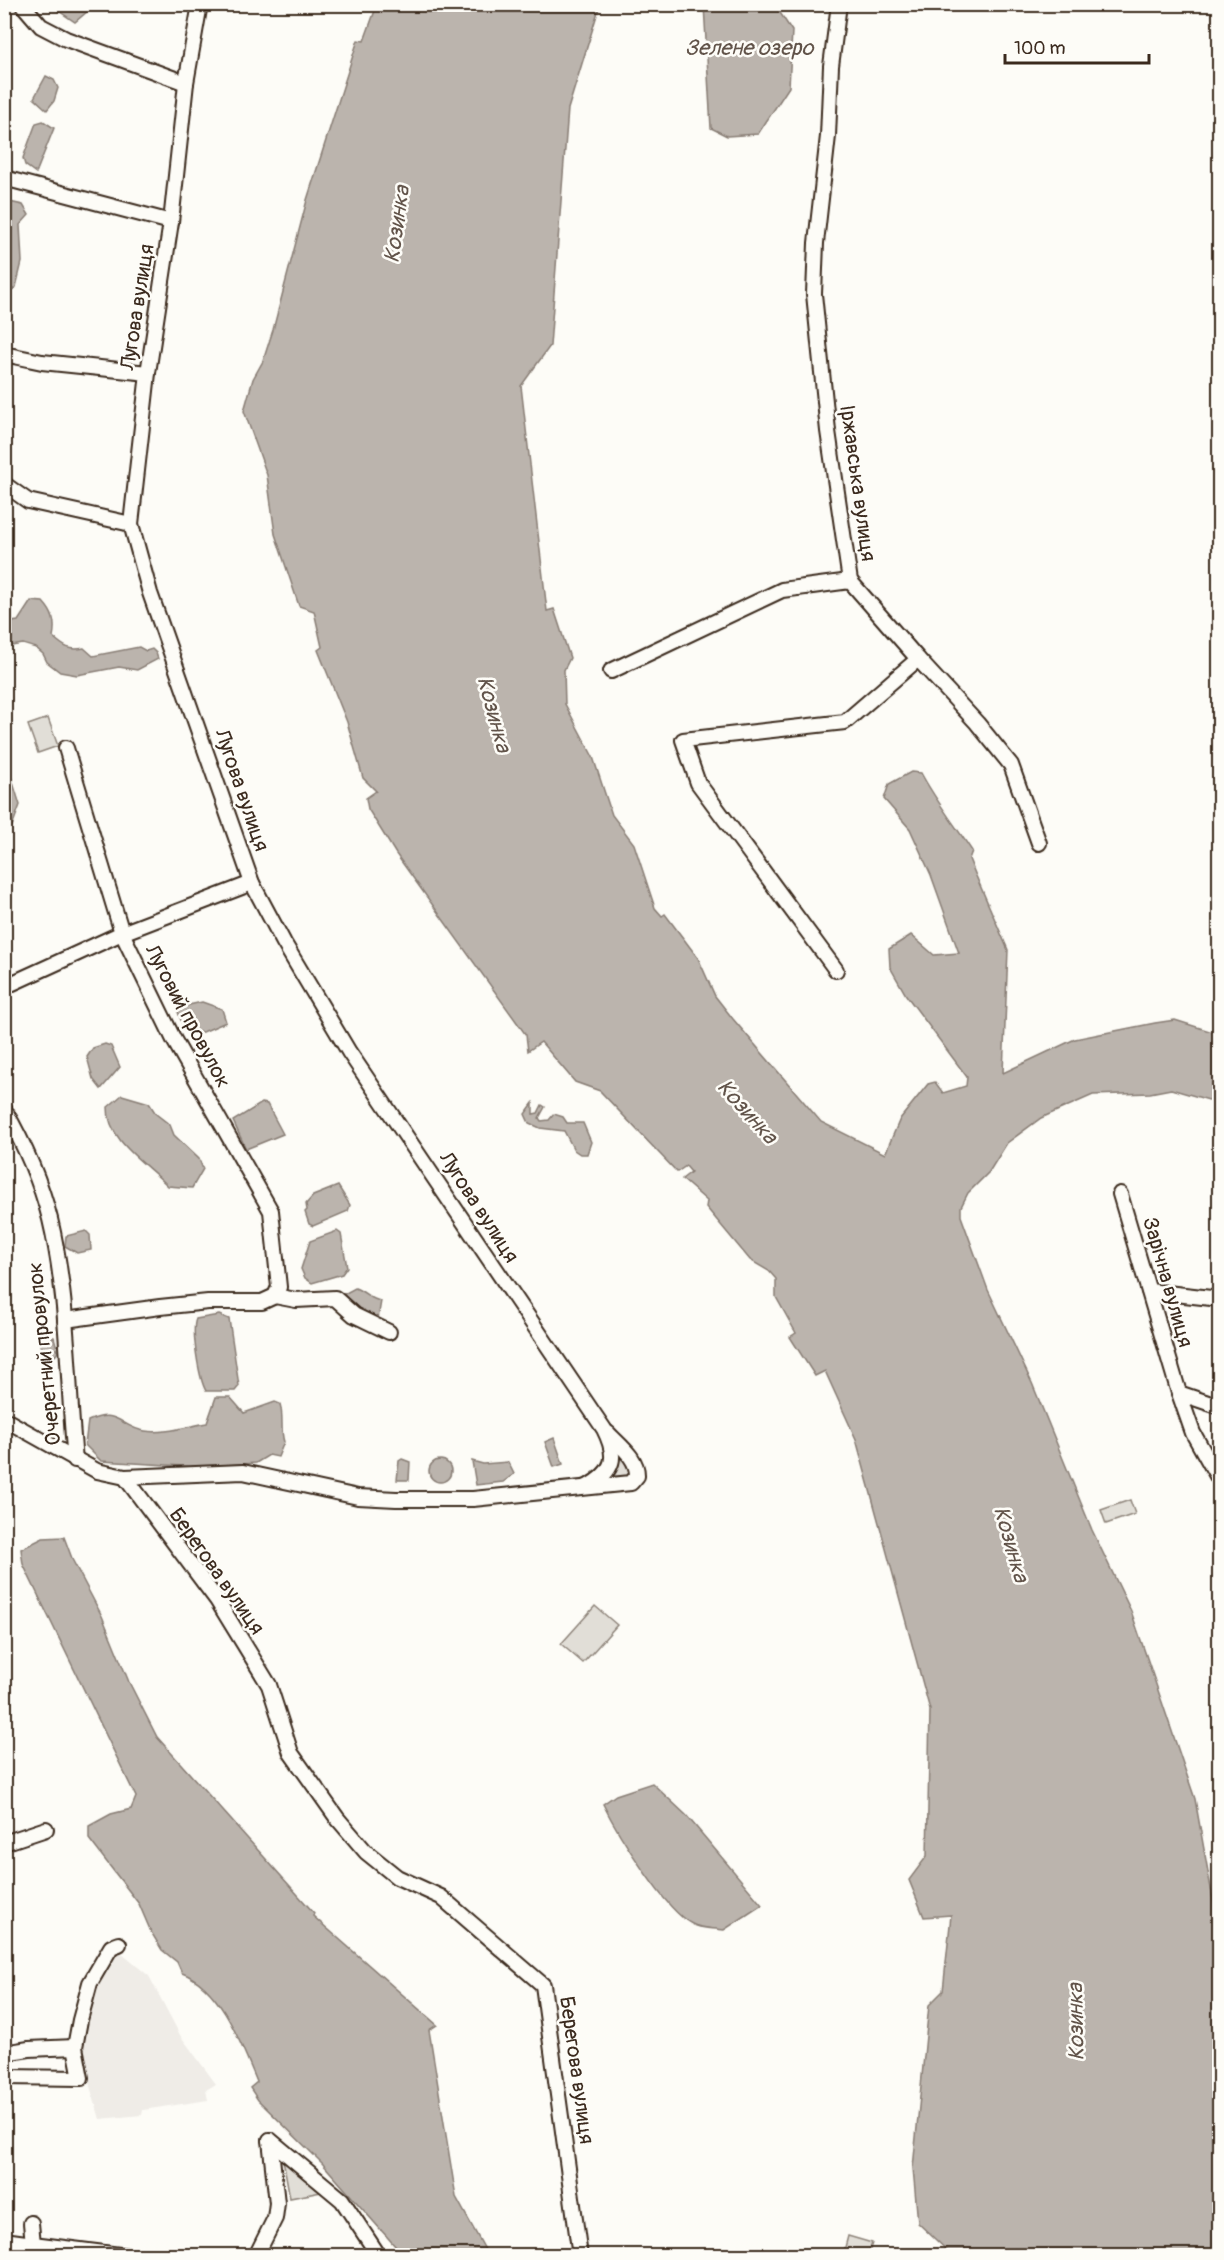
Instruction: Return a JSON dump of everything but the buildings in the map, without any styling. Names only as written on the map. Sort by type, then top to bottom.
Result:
[{"type":"street","points":[[22,4],[41,26],[66,39],[186,83]]},
{"type":"street","name":"Лугова вулиця","points":[[200,4],[186,83],[171,222],[148,373],[131,524],[150,593],[252,883],[284,943],[349,1052],[604,1429],[610,1444],[612,1464],[603,1477],[587,1487]]},
{"type":"street","name":"Іржавська вулиця","points":[[839,4],[831,66],[828,136],[816,243],[814,294],[828,431],[850,581],[977,723],[1011,765],[1039,843]]},
{"type":"street","points":[[4,178],[171,222]]},
{"type":"street","points":[[4,354],[42,362],[148,373]]},
{"type":"street","points":[[4,484],[28,501],[131,524]]},
{"type":"street","points":[[611,671],[782,590],[850,581]]},
{"type":"street","points":[[836,970],[698,783],[683,740],[845,722],[918,659]]},
{"type":"street","name":"Луговий провулок","points":[[66,748],[122,933],[174,1040],[271,1211],[279,1287],[275,1296]]},
{"type":"street","points":[[4,987],[122,933],[252,883]]},
{"type":"street","name":"Очеретний провулок","points":[[4,1109],[50,1219],[65,1320],[75,1460]]},
{"type":"street","name":"Зарічна вулиця","points":[[1120,1194],[1179,1393],[1193,1433],[1220,1481]]},
{"type":"street","points":[[1149,1291],[1220,1299]]},
{"type":"street","points":[[65,1320],[160,1306],[208,1302],[262,1302],[275,1296],[296,1300],[335,1298],[354,1315],[389,1332]]},
{"type":"street","points":[[1179,1393],[1220,1407]]},
{"type":"street","points":[[4,1419],[97,1472],[125,1477],[243,1472],[358,1497],[396,1499],[473,1499],[627,1484],[637,1476],[631,1456],[604,1429]]},
{"type":"street","name":"Берегова вулиця","points":[[125,1477],[217,1600],[269,1685],[291,1753],[338,1818],[366,1852],[397,1876],[441,1897],[543,1985],[580,2256]]},
{"type":"street","points":[[4,1843],[46,1829]]},
{"type":"street","points":[[4,2077],[81,2078],[75,2047],[90,1983],[111,1947],[119,1944]]},
{"type":"street","points":[[4,2053],[29,2049],[75,2047]]},
{"type":"street","points":[[256,2256],[275,2218],[277,2202],[270,2140],[342,2200],[379,2256]]},
{"type":"street","points":[[31,2223],[33,2244]]},
{"type":"street","points":[[4,2240],[128,2256]]},
{"type":"shaded area","points":[[48,718],[58,746],[38,753],[28,725]]},
{"type":"shaded area","points":[[618,1449],[631,1473],[630,1478],[615,1483],[609,1478],[619,1461]]},
{"type":"shaded area","points":[[1130,1500],[1135,1514],[1106,1524],[1101,1510]]},
{"type":"shaded area","points":[[595,1606],[617,1625],[583,1663],[561,1644]]},
{"type":"shaded area","points":[[116,1949],[149,1976],[180,2035],[216,2084],[206,2090],[208,2100],[143,2110],[142,2115],[100,2119],[82,2060],[82,2027],[92,1990]]},
{"type":"shaded area","points":[[282,2154],[326,2191],[290,2198]]},
{"type":"shaded area","points":[[848,2236],[872,2243],[868,2255],[843,2255]]},
{"type":"water","points":[[50,5],[91,5],[89,10],[75,22]]},
{"type":"water","name":"Козинка","points":[[377,5],[600,5],[568,109],[550,346],[521,386],[547,611],[554,609],[570,658],[564,670],[565,704],[593,757],[612,815],[634,844],[655,908],[662,916],[665,914],[698,958],[715,996],[733,1019],[821,1122],[885,1154],[900,1119],[928,1084],[935,1082],[943,1093],[966,1086],[967,1077],[906,995],[890,967],[889,949],[911,935],[934,955],[959,953],[931,875],[910,829],[884,799],[889,784],[911,772],[921,773],[972,851],[969,859],[1008,950],[1003,1073],[1075,1039],[1155,1023],[1175,1020],[1219,1034],[1219,1103],[1171,1089],[1150,1093],[1093,1095],[1041,1118],[1007,1143],[989,1172],[968,1193],[961,1207],[961,1216],[988,1290],[1032,1383],[1092,1530],[1131,1611],[1195,1799],[1219,1933],[1219,2255],[952,2255],[918,2223],[913,2168],[929,2005],[943,1991],[951,1915],[924,1917],[909,1880],[927,1856],[930,1710],[856,1439],[825,1371],[815,1376],[790,1337],[796,1333],[776,1297],[776,1279],[769,1271],[750,1260],[706,1207],[707,1201],[682,1179],[691,1172],[686,1166],[677,1172],[600,1091],[575,1082],[541,1042],[528,1051],[526,1035],[396,854],[368,809],[366,798],[376,791],[363,778],[347,722],[318,650],[322,647],[314,611],[299,606],[275,534],[267,475],[244,411],[253,379],[263,361],[273,330],[307,200],[355,49],[358,40],[364,41]]},
{"type":"water","name":"Зелене озеро","points":[[704,5],[775,5],[792,31],[789,87],[758,134],[727,136],[711,128]]},
{"type":"water","points":[[46,76],[54,80],[58,88],[54,101],[47,110],[34,98]]},
{"type":"water","points":[[43,121],[54,128],[36,173],[25,165],[23,158],[36,123]]},
{"type":"water","points":[[5,201],[23,205],[29,215],[20,225],[22,262],[16,287],[10,292],[5,290]]},
{"type":"water","points":[[31,601],[43,602],[54,622],[53,637],[67,647],[84,648],[93,656],[139,647],[146,651],[152,649],[158,659],[137,670],[119,667],[77,675],[60,672],[47,662],[36,648],[23,644],[5,647],[5,623],[18,621]]},
{"type":"water","points":[[4,754],[20,805],[11,829],[5,831]]},
{"type":"water","points":[[202,1002],[222,1009],[226,1022],[203,1032],[185,1031],[178,1012],[180,1007]]},
{"type":"water","points":[[105,1044],[111,1046],[120,1067],[101,1089],[93,1079],[87,1057],[93,1048]]},
{"type":"water","points":[[122,1095],[149,1103],[156,1114],[170,1125],[174,1135],[199,1159],[203,1169],[192,1188],[168,1186],[121,1141],[109,1119],[108,1107]]},
{"type":"water","points":[[262,1103],[267,1104],[283,1134],[246,1149],[233,1121]]},
{"type":"water","points":[[533,1103],[533,1114],[538,1113],[542,1105],[545,1107],[539,1118],[541,1121],[549,1120],[554,1114],[563,1117],[567,1123],[583,1123],[591,1142],[587,1154],[580,1154],[574,1150],[564,1131],[540,1128],[529,1123],[525,1114]]},
{"type":"water","points":[[338,1186],[350,1205],[348,1211],[313,1226],[309,1224],[305,1212],[306,1204],[313,1196]]},
{"type":"water","points":[[86,1231],[90,1235],[91,1250],[77,1253],[65,1246],[66,1236]]},
{"type":"water","points":[[337,1231],[341,1234],[347,1267],[342,1274],[312,1283],[305,1278],[301,1269],[310,1241]]},
{"type":"water","points":[[355,1288],[381,1301],[378,1319],[367,1317],[354,1307],[344,1294]]},
{"type":"water","points":[[219,1315],[229,1319],[239,1386],[235,1391],[206,1391],[198,1366],[194,1333],[196,1319]]},
{"type":"water","points":[[39,1337],[54,1337],[58,1352],[55,1356],[41,1350]]},
{"type":"water","points":[[216,1397],[230,1397],[244,1413],[275,1402],[280,1404],[284,1442],[278,1457],[269,1455],[256,1463],[200,1467],[101,1461],[85,1445],[88,1421],[98,1417],[113,1417],[145,1431],[176,1429],[207,1423]]},
{"type":"water","points":[[554,1438],[563,1464],[554,1467],[545,1442]]},
{"type":"water","points":[[402,1459],[410,1462],[409,1480],[397,1480],[399,1461]]},
{"type":"water","points":[[440,1460],[448,1463],[451,1471],[448,1479],[440,1482],[432,1479],[429,1471],[432,1463]]},
{"type":"water","points":[[472,1461],[483,1464],[508,1462],[514,1474],[503,1482],[476,1485]]},
{"type":"water","points":[[64,1537],[73,1561],[102,1616],[129,1682],[157,1737],[314,1913],[313,1916],[437,2025],[429,2030],[456,2197],[488,2255],[403,2255],[322,2163],[258,2100],[250,2088],[257,2082],[237,2035],[219,2004],[196,1980],[182,1973],[177,1962],[162,1950],[139,1904],[89,1839],[89,1826],[111,1814],[131,1809],[136,1797],[23,1564],[21,1549],[43,1538]]},
{"type":"water","points":[[652,1783],[686,1815],[762,1905],[724,1930],[695,1926],[669,1904],[630,1851],[603,1804],[616,1795]]}]
